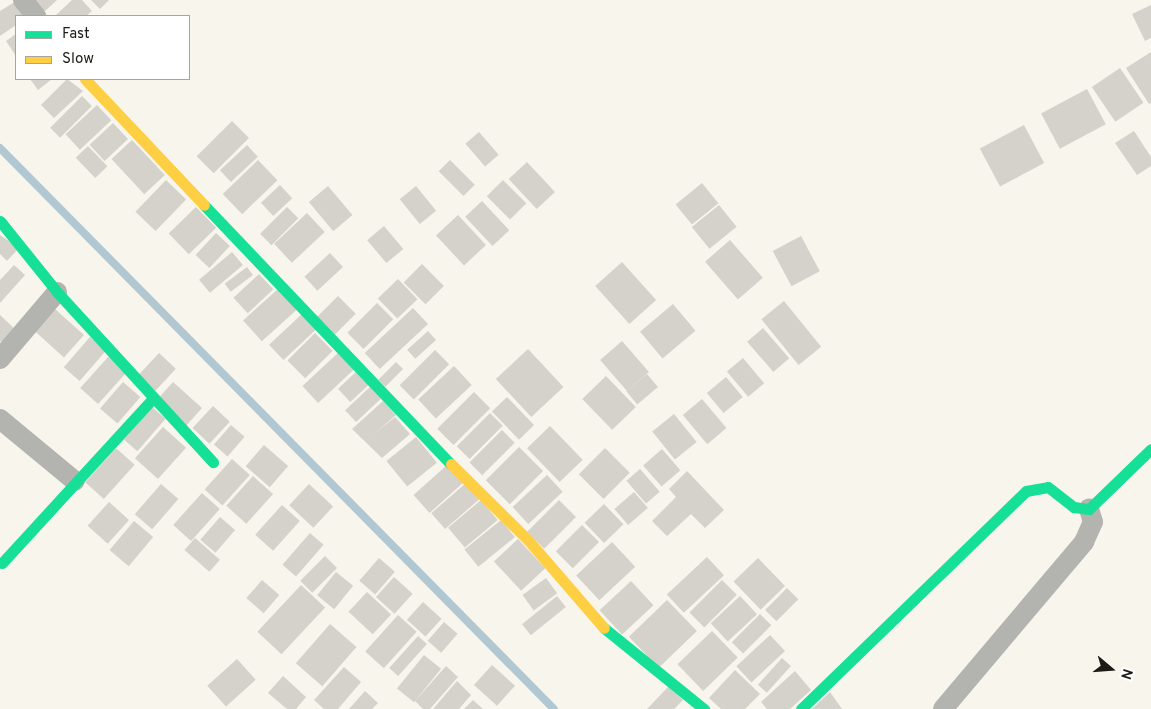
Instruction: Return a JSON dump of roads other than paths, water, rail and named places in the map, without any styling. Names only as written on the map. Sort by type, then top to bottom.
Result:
[{"type":"street","points":[[23,0],[35,15]]},
{"type":"street","points":[[86,80],[432,446],[528,540],[592,618],[704,709]]},
{"type":"street","points":[[0,220],[57,292],[213,462]]},
{"type":"street","points":[[0,359],[57,292]]},
{"type":"street","points":[[2,563],[75,481],[153,398]]},
{"type":"street","points":[[0,419],[75,481]]},
{"type":"street","points":[[801,709],[1026,491],[1048,487],[1074,507],[1089,508],[1151,449]]},
{"type":"street","points":[[943,709],[1084,542],[1093,522],[1089,508]]},
{"type":"waterway","points":[[0,148],[554,709]]}]
